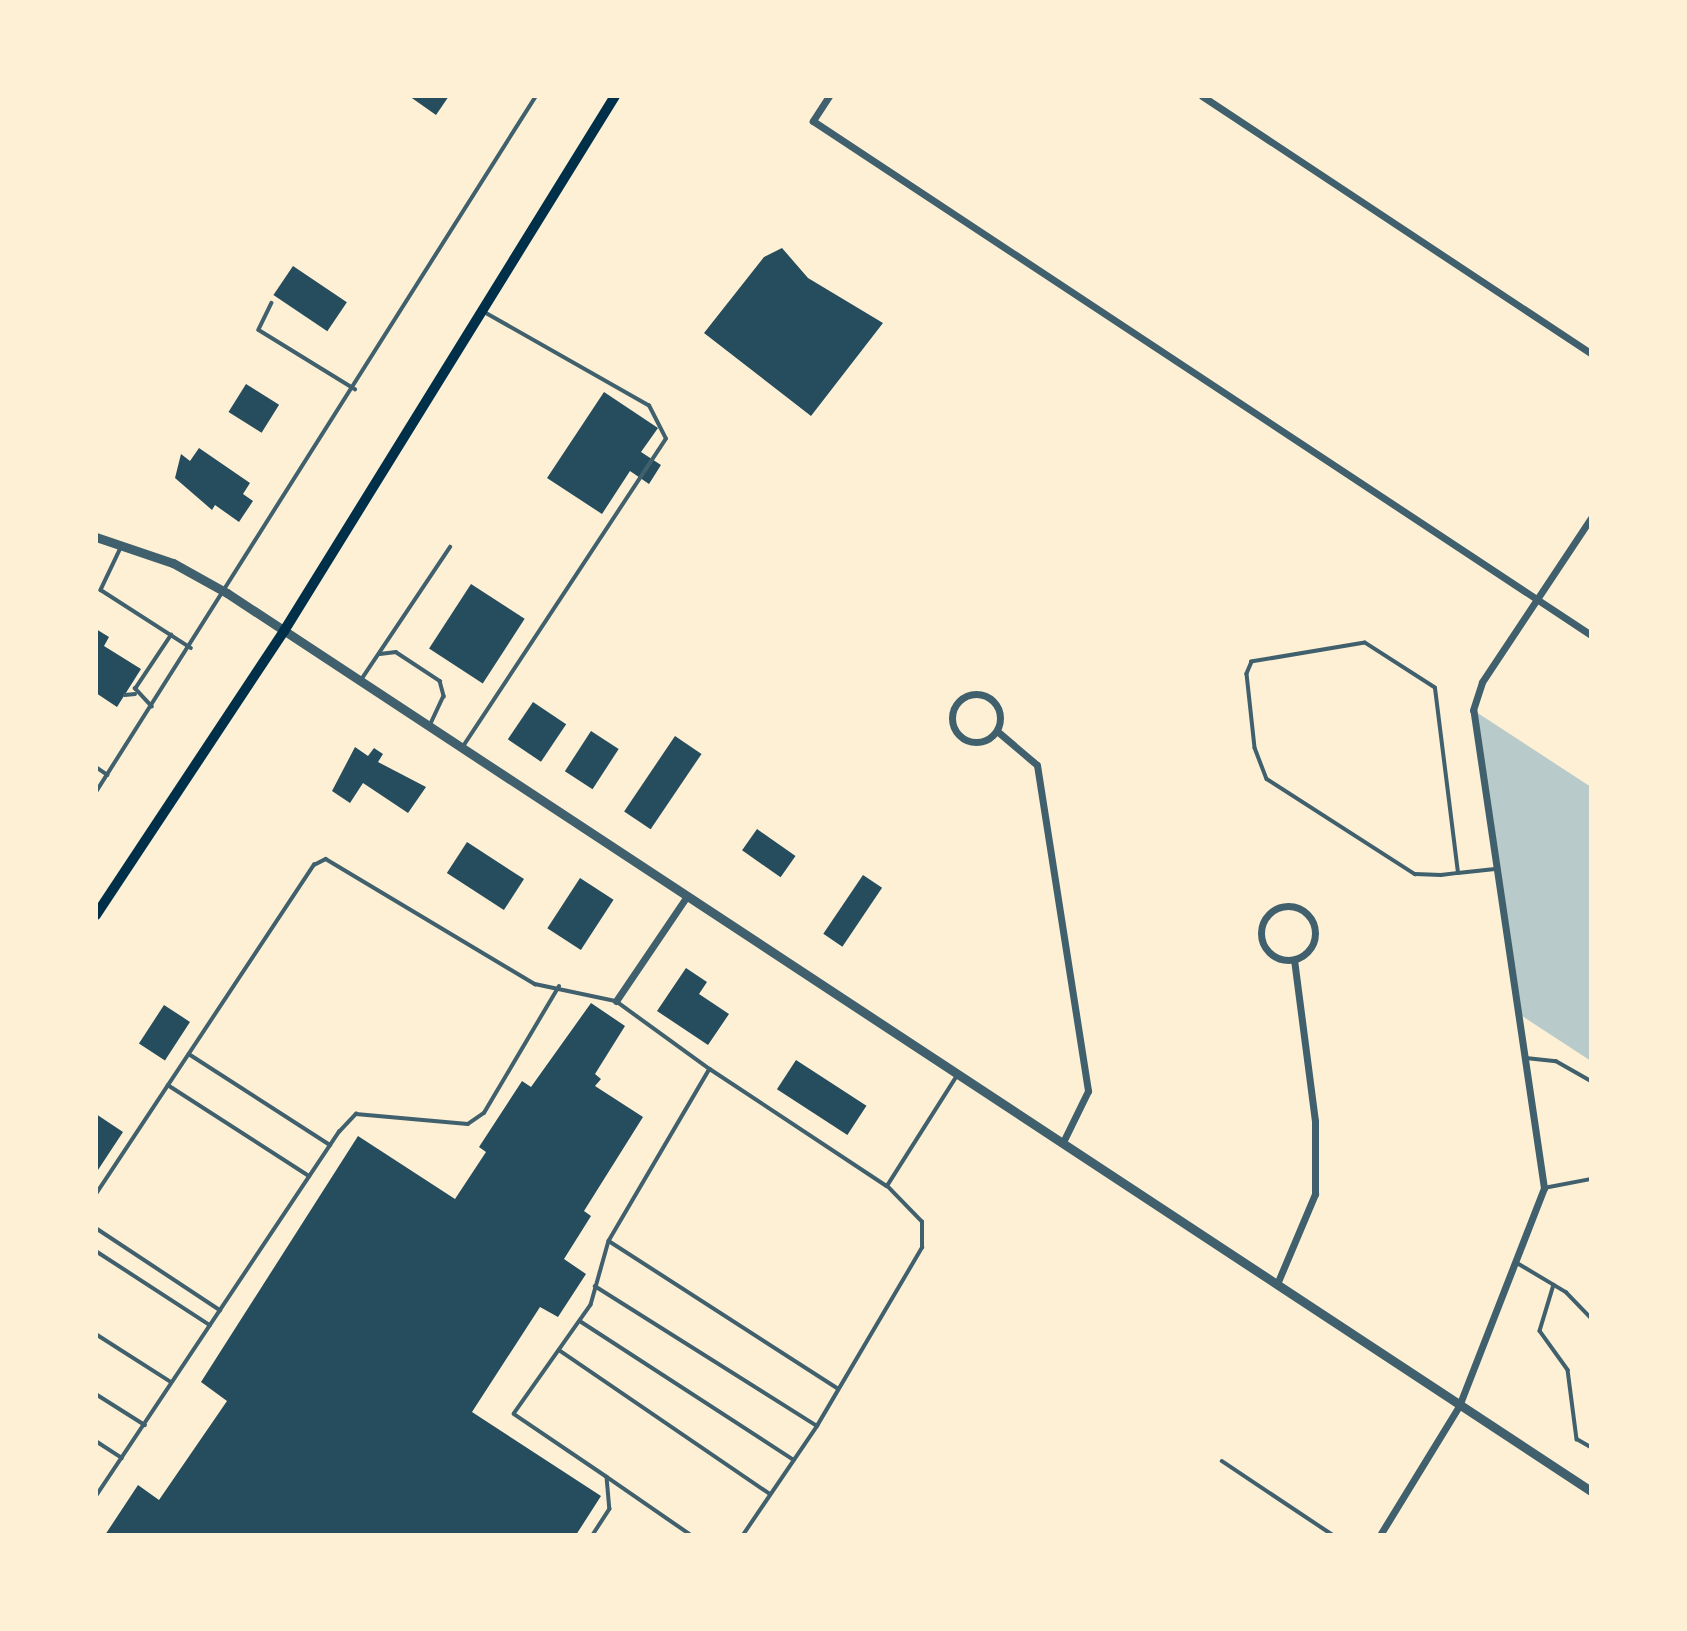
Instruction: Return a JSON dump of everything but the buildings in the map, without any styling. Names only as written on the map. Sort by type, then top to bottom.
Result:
[{"type":"main road","points":[[96,915],[284,631],[615,96]]},
{"type":"street","points":[[829,96],[813,121],[1591,635]]},
{"type":"street","points":[[1202,96],[1591,353]]},
{"type":"street","points":[[1380,1535],[1459,1406],[1519,1264],[1544,1188],[1497,869],[1475,697],[1591,518]]},
{"type":"street","points":[[96,537],[123,544],[227,593],[685,899],[1063,1142],[1591,1491]]},
{"type":"street","points":[[997,731],[981,742],[962,738],[952,721],[958,702],[976,694],[995,702],[997,731],[1037,765],[1088,1091],[1063,1142]]},
{"type":"street","points":[[616,1001],[685,899]]},
{"type":"street","points":[[1282,906],[1303,910],[1314,927],[1311,948],[1294,959],[1273,956],[1261,938],[1265,918],[1282,906]]},
{"type":"street","points":[[1277,1284],[1315,1194],[1315,1121],[1294,959]]},
{"type":"lane","points":[[96,792],[227,593],[536,96]]},
{"type":"lane","points":[[272,303],[259,330],[355,389]]},
{"type":"lane","points":[[461,749],[666,439],[649,406],[482,312]]},
{"type":"lane","points":[[123,544],[99,589],[191,648]]},
{"type":"lane","points":[[360,682],[450,547]]},
{"type":"lane","points":[[135,694],[171,635]]},
{"type":"lane","points":[[1458,873],[1435,688],[1365,643],[1252,662],[1247,674],[1255,748],[1267,779],[1415,874],[1458,873],[1497,869]]},
{"type":"lane","points":[[380,654],[396,652],[440,681],[444,696],[429,728]]},
{"type":"lane","points":[[125,695],[135,694],[152,708]]},
{"type":"lane","points":[[96,767],[108,775]]},
{"type":"lane","points":[[96,1194],[314,865],[326,859],[516,974],[616,1001],[710,1069],[887,1186],[922,1222],[922,1248],[817,1426],[743,1535]]},
{"type":"lane","points":[[96,1496],[330,1145],[356,1114],[468,1124],[484,1113],[559,986]]},
{"type":"lane","points":[[189,1054],[330,1145]]},
{"type":"lane","points":[[1526,1058],[1556,1061],[1591,1081]]},
{"type":"lane","points":[[691,1535],[514,1414],[580,1321],[595,1286],[609,1241],[710,1069]]},
{"type":"lane","points":[[887,1186],[958,1074]]},
{"type":"lane","points":[[168,1085],[309,1176]]},
{"type":"lane","points":[[1544,1188],[1591,1180]]},
{"type":"lane","points":[[96,1227],[220,1310]]},
{"type":"lane","points":[[609,1241],[837,1388]]},
{"type":"lane","points":[[96,1251],[210,1325]]},
{"type":"lane","points":[[1519,1264],[1554,1285],[1591,1318]]},
{"type":"lane","points":[[1554,1285],[1539,1331],[1568,1370],[1577,1439],[1591,1447]]},
{"type":"lane","points":[[595,1286],[817,1426]]},
{"type":"lane","points":[[580,1321],[794,1460]]},
{"type":"lane","points":[[96,1334],[172,1382]]},
{"type":"lane","points":[[559,1350],[770,1494]]},
{"type":"lane","points":[[96,1394],[145,1425]]},
{"type":"lane","points":[[96,1441],[122,1458]]},
{"type":"lane","points":[[1222,1461],[1333,1535]]},
{"type":"lane","points":[[593,1535],[610,1509],[607,1477]]},
{"type":"shaded area","points":[[1473,710],[1591,787],[1591,1061],[1519,1014]]}]
